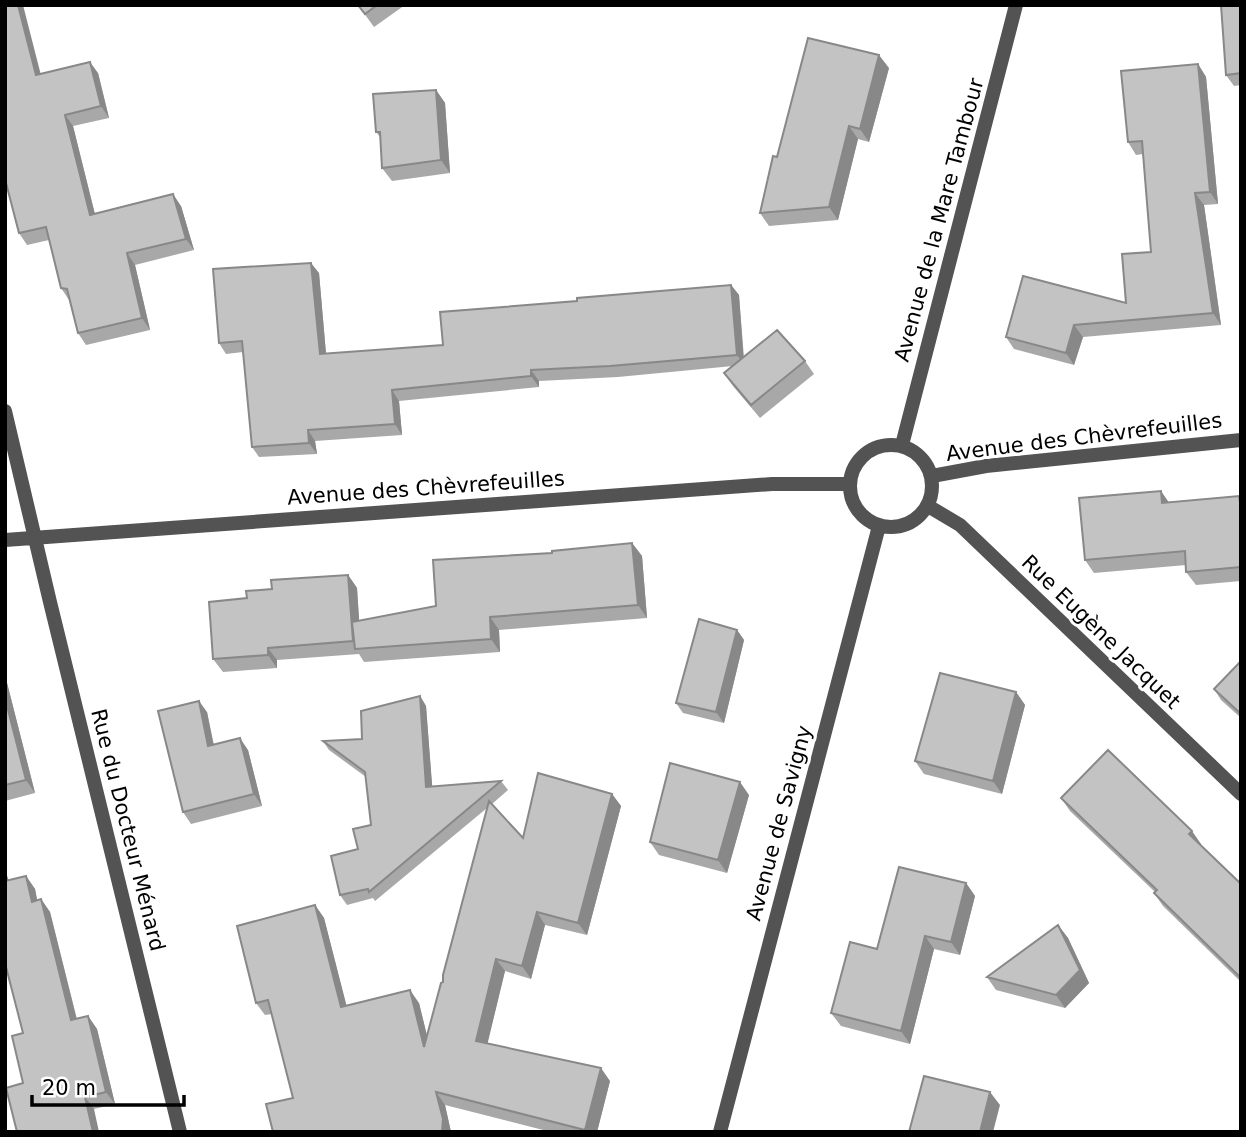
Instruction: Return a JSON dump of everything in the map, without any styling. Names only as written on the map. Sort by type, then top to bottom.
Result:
[{"type":"street","name":"Avenue de la Mare Tambour","points":[[902,445],[1016,5]]},
{"type":"street","name":"Rue du Docteur Ménard","points":[[5,411],[180,1132]]},
{"type":"street","name":"Avenue des Chèvrefeuilles","points":[[932,476],[986,466],[1241,440]]},
{"type":"street","points":[[887,444],[902,445],[916,452],[926,462],[932,476],[933,491],[928,506],[916,520],[898,527],[879,526],[867,519],[857,510],[851,498],[849,484],[861,457],[873,448],[887,444]]},
{"type":"street","name":"Avenue des Chèvrefeuilles","points":[[5,540],[759,485],[849,484]]},
{"type":"street","name":"Rue Eugène Jacquet","points":[[928,506],[960,525],[1241,794]]},
{"type":"street","name":"Avenue de Savigny","points":[[720,1132],[879,526]]},
{"type":"building","points":[[5,5],[18,5],[36,75],[90,62],[101,106],[65,115],[90,215],[173,194],[186,239],[127,253],[142,318],[78,333],[67,289],[61,288],[46,227],[19,233],[5,179]]},
{"type":"building","points":[[358,5],[377,5],[365,14]]},
{"type":"building","points":[[1221,5],[1241,5],[1241,73],[1226,75]]},
{"type":"building","points":[[808,38],[879,55],[860,129],[849,126],[829,207],[760,213],[773,156],[777,157]]},
{"type":"building","points":[[1198,64],[1210,192],[1195,193],[1213,313],[1074,325],[1066,353],[1006,337],[1023,276],[1126,303],[1122,254],[1151,252],[1142,141],[1128,142],[1121,71]]},
{"type":"building","points":[[436,90],[441,160],[382,168],[380,132],[376,132],[373,94]]},
{"type":"building","points":[[311,263],[320,354],[443,345],[440,312],[731,285],[737,355],[531,370],[531,376],[392,390],[395,424],[308,430],[309,443],[252,447],[242,341],[219,343],[213,269]]},
{"type":"building","points":[[777,330],[805,361],[751,405],[724,373]]},
{"type":"building","points":[[1161,491],[1162,503],[1239,496],[1241,567],[1186,572],[1185,551],[1085,560],[1079,498]]},
{"type":"building","points":[[632,543],[638,605],[490,617],[491,639],[355,649],[352,622],[436,606],[433,560],[552,553]]},
{"type":"building","points":[[348,575],[353,641],[268,648],[268,655],[213,659],[209,602],[247,598],[246,591],[272,589],[271,580]]},
{"type":"building","points":[[699,619],[737,630],[716,712],[676,703]]},
{"type":"building","points":[[1241,661],[1241,714],[1214,689]]},
{"type":"building","points":[[940,673],[1016,692],[993,781],[915,761]]},
{"type":"building","points":[[420,696],[426,787],[501,781],[369,892],[368,889],[340,895],[331,856],[358,849],[353,829],[371,825],[365,772],[323,741],[362,739],[361,711]]},
{"type":"building","points":[[5,698],[26,780],[5,785]]},
{"type":"building","points":[[199,701],[208,746],[240,738],[254,794],[183,812],[158,711]]},
{"type":"building","points":[[1108,750],[1192,831],[1189,834],[1241,884],[1241,978],[1154,893],[1157,890],[1061,798]]},
{"type":"building","points":[[670,763],[740,782],[718,860],[650,842]]},
{"type":"building","points":[[538,773],[612,794],[578,923],[537,912],[522,966],[496,959],[476,1041],[601,1068],[585,1130],[436,1092],[443,1119],[442,1132],[273,1132],[266,1104],[293,1098],[268,1000],[256,1003],[237,926],[315,905],[341,1007],[410,990],[424,1047],[489,801],[523,838]]},
{"type":"building","points":[[899,867],[966,883],[951,942],[925,936],[901,1031],[831,1013],[850,942],[877,949]]},
{"type":"building","points":[[26,876],[32,902],[41,899],[71,1020],[88,1016],[106,1092],[85,1097],[93,1132],[17,1132],[6,1088],[23,1083],[12,1036],[23,1033],[5,963],[5,881]]},
{"type":"building","points":[[1058,925],[1080,970],[1056,995],[987,977]]},
{"type":"building","points":[[924,1076],[990,1092],[980,1132],[909,1132]]}]
